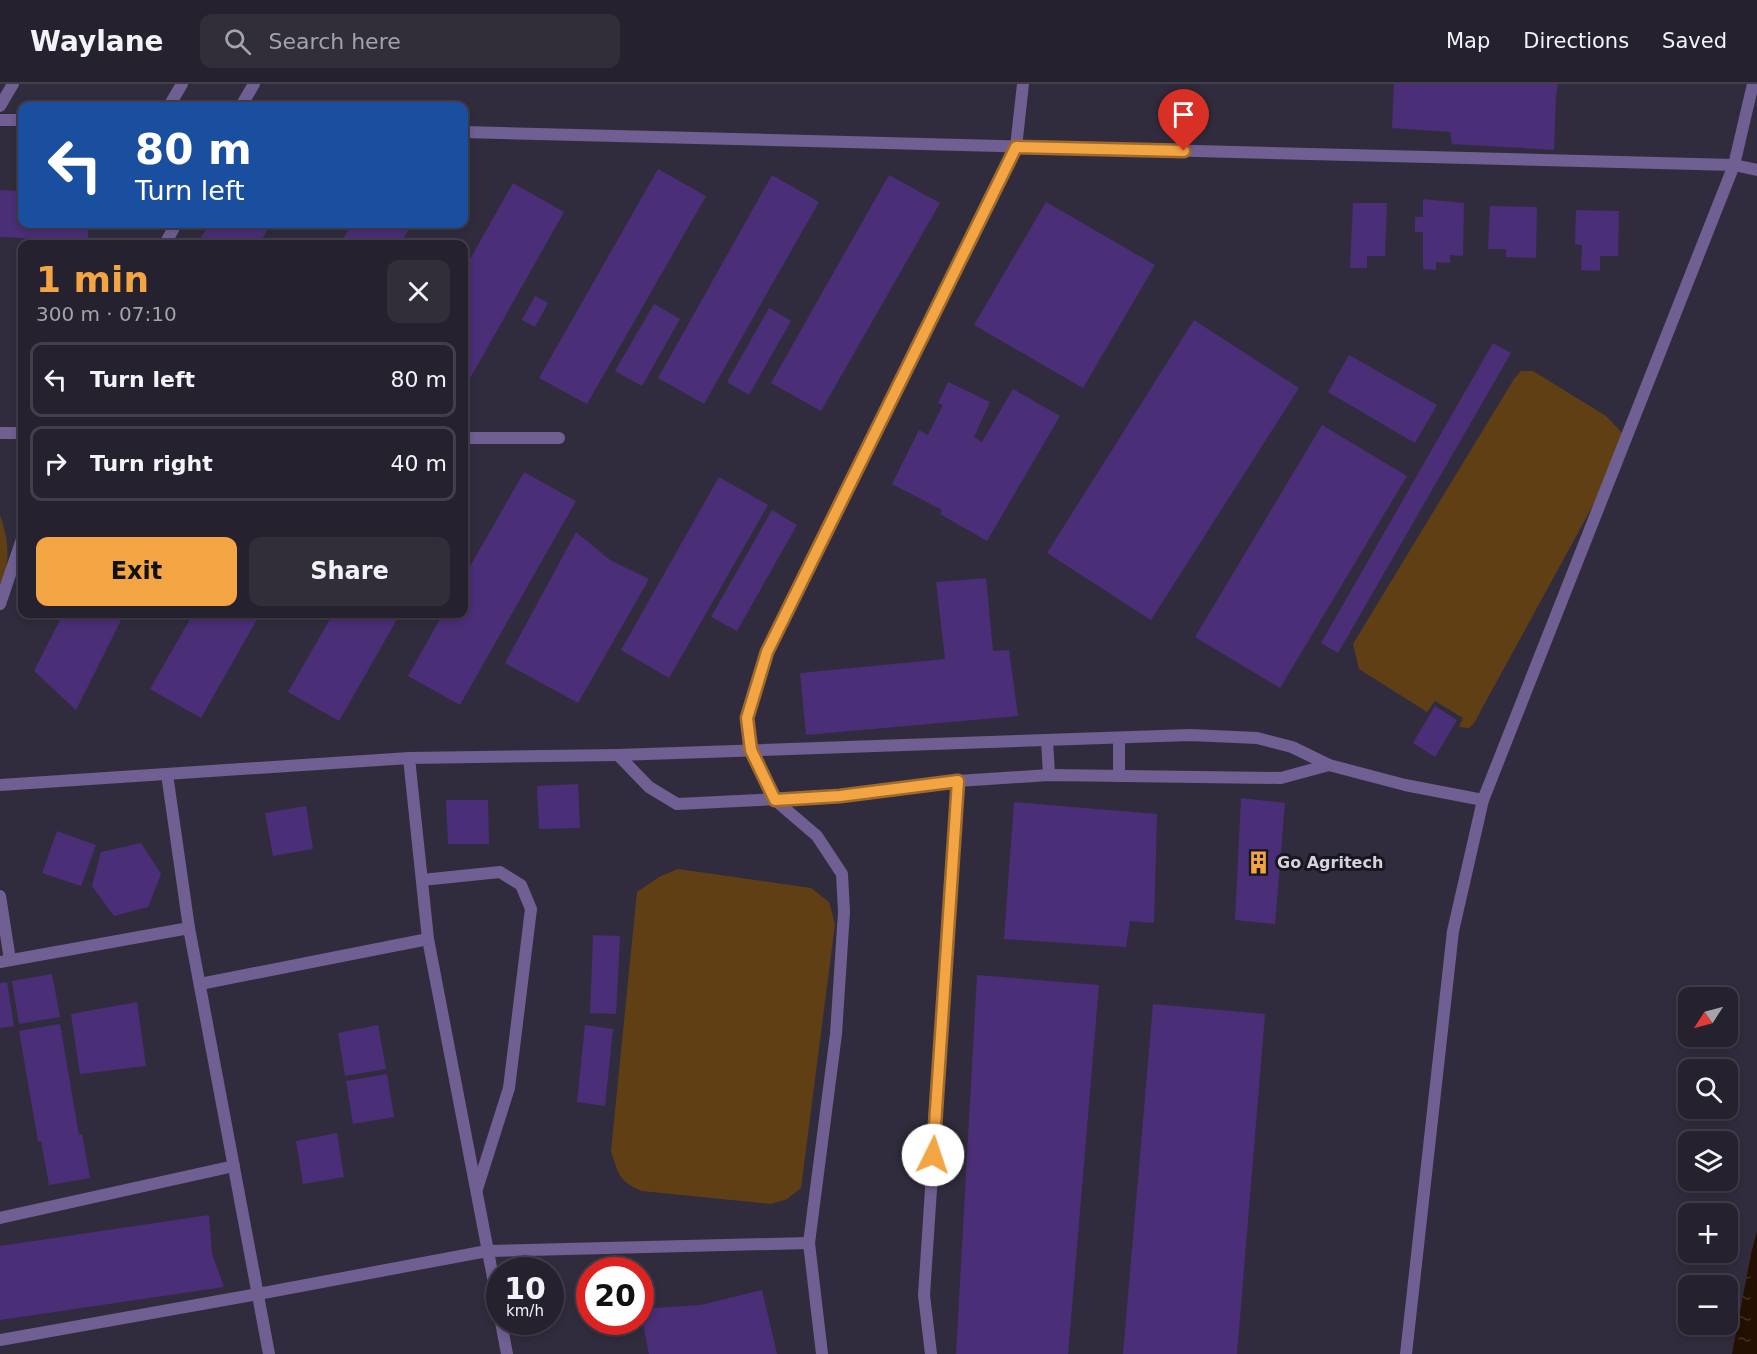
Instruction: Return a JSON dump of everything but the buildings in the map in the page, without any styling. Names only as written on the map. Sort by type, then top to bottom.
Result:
[{"type":"lane","points":[[0,106],[13,84]]},
{"type":"lane","points":[[171,102],[182,84]]},
{"type":"lane","points":[[244,102],[254,84]]},
{"type":"lane","points":[[822,1354],[809,1243],[836,1034],[844,912],[842,874],[817,836],[775,800],[751,750],[747,718],[767,652],[1016,147],[1023,84]]},
{"type":"lane","points":[[1406,1354],[1453,931],[1483,800],[1734,165],[1753,84]]},
{"type":"lane","points":[[0,120],[18,120]]},
{"type":"lane","points":[[468,132],[1734,165],[1757,170]]},
{"type":"lane","points":[[0,433],[18,433]]},
{"type":"lane","points":[[468,438],[559,438]]},
{"type":"lane","points":[[0,604],[18,551]]},
{"type":"lane","points":[[0,785],[409,758],[618,755],[1190,735],[1257,738],[1292,747],[1329,765],[1405,785],[1483,800]]},
{"type":"lane","points":[[1119,738],[1119,776]]},
{"type":"lane","points":[[1047,740],[1049,775]]},
{"type":"lane","points":[[618,755],[649,787],[677,804],[840,796],[958,781],[1049,775],[1281,777],[1329,765]]},
{"type":"lane","points":[[409,758],[428,939],[488,1257]]},
{"type":"lane","points":[[167,774],[189,928],[269,1354]]},
{"type":"lane","points":[[931,1354],[924,1295],[958,781]]},
{"type":"lane","points":[[422,880],[500,872],[521,885],[531,909],[509,1088],[476,1192]]},
{"type":"lane","points":[[0,896],[5,961],[189,928]]},
{"type":"lane","points":[[200,984],[428,939]]},
{"type":"lane","points":[[0,1218],[234,1166]]},
{"type":"lane","points":[[0,1340],[487,1251],[809,1243]]},
{"type":"lane","points":[[503,1335],[507,1354]]},
{"type":"shaded area","points":[[1521,371],[1533,371],[1606,416],[1625,436],[1620,456],[1474,723],[1469,728],[1459,727],[1463,718],[1435,701],[1427,712],[1359,669],[1353,644]]},
{"type":"shaded area","points":[[0,515],[6,535],[8,554],[6,573],[0,593]]},
{"type":"shaded area","points":[[678,869],[811,888],[829,902],[835,924],[801,1188],[787,1199],[771,1204],[642,1191],[628,1184],[620,1176],[611,1151],[637,892],[659,877]]},
{"type":"water","points":[[1757,1231],[1757,1354],[1732,1354],[1736,1335],[1738,1335],[1738,1322]]},
{"type":"place","name":"Go Agritech","points":[[1259,862]]},
{"type":"route","points":[[933,1155],[958,781],[840,796],[775,800],[751,750],[747,718],[767,652],[1016,147],[1184,151]]}]
